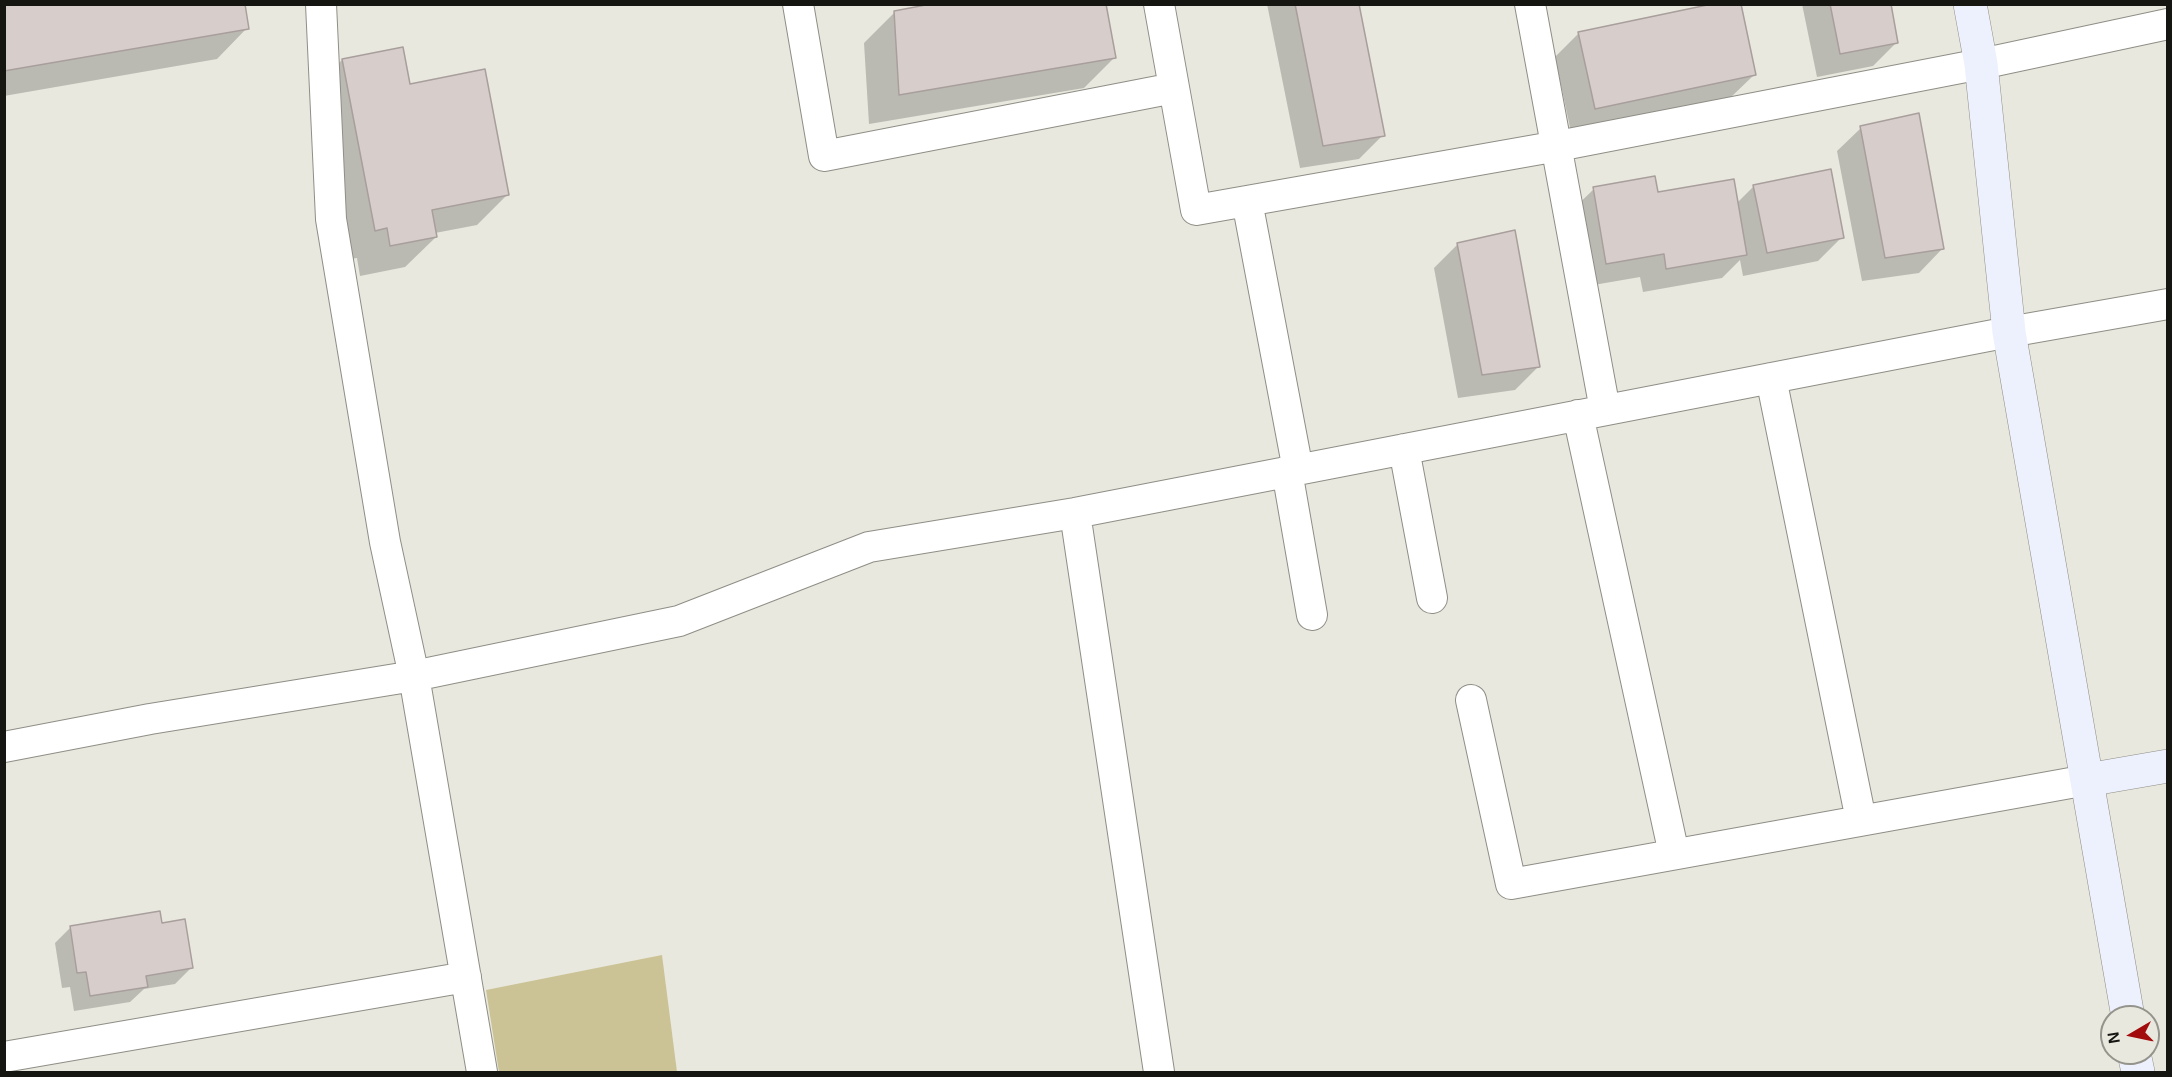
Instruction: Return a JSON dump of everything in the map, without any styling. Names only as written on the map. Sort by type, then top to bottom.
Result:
[{"type":"street","points":[[321,4],[331,219],[384,542],[414,676],[482,1072]]},
{"type":"street","points":[[798,4],[824,156],[1174,88]]},
{"type":"street","points":[[1159,4],[1196,210],[1558,146],[1981,64],[2165,18]]},
{"type":"street","points":[[1530,4],[1558,146],[1591,412],[1674,854]]},
{"type":"street","points":[[1970,4],[1981,64],[2009,332],[2126,1005]]},
{"type":"street","points":[[1247,201],[1292,471],[1312,615]]},
{"type":"street","points":[[4,747],[150,719],[414,676],[679,621],[869,547],[1075,513],[2009,332],[2168,304]]},
{"type":"street","points":[[1771,378],[1861,820]]},
{"type":"street","points":[[1404,449],[1432,598]]},
{"type":"street","points":[[1075,513],[1159,1072]]},
{"type":"street","points":[[1471,700],[1511,884],[2168,766]]},
{"type":"street","points":[[4,1057],[466,977]]},
{"type":"shaded area","points":[[662,955],[677,1072],[499,1072],[486,990]]},
{"type":"building","points":[[4,4],[245,4],[249,29],[4,71]]},
{"type":"building","points":[[931,4],[1106,4],[1116,58],[899,95],[894,11]]},
{"type":"building","points":[[1295,4],[1359,4],[1385,136],[1323,146]]},
{"type":"building","points":[[1712,4],[1741,4],[1756,75],[1595,109],[1578,32]]},
{"type":"building","points":[[1830,4],[1891,4],[1898,43],[1840,54]]},
{"type":"building","points":[[403,47],[410,84],[485,69],[509,195],[432,210],[437,237],[390,246],[387,228],[375,231],[342,59]]},
{"type":"building","points":[[1919,113],[1944,249],[1885,258],[1860,126]]},
{"type":"building","points":[[1831,169],[1844,238],[1767,253],[1753,185]]},
{"type":"building","points":[[1655,176],[1658,192],[1734,179],[1747,255],[1666,269],[1664,254],[1606,264],[1593,187]]},
{"type":"building","points":[[1515,230],[1540,367],[1482,375],[1457,243]]},
{"type":"building","points":[[160,911],[162,923],[185,919],[193,968],[146,976],[148,987],[90,996],[86,972],[77,973],[70,926]]}]
